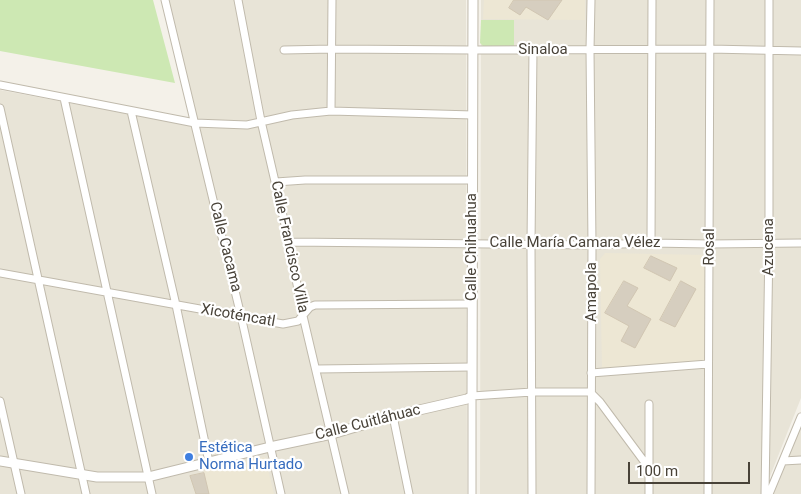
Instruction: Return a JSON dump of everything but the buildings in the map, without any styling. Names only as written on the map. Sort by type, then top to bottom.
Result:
[{"type":"street","name":"Calle Cacama","points":[[164,0],[241,316],[281,494]]},
{"type":"street","name":"Calle Francisco Villa","points":[[238,0],[261,121],[289,242],[303,316],[345,494]]},
{"type":"street","points":[[331,111],[332,0]]},
{"type":"street","name":"Calle Chihuahua","points":[[472,494],[473,0]]},
{"type":"street","name":"Amapola","points":[[591,0],[591,494]]},
{"type":"street","points":[[651,242],[652,0]]},
{"type":"street","name":"Rosal","points":[[708,494],[710,0]]},
{"type":"street","name":"Azucena","points":[[767,494],[769,0]]},
{"type":"street","name":"Sinaloa","points":[[284,50],[801,51]]},
{"type":"street","points":[[532,494],[531,244],[533,50]]},
{"type":"street","points":[[0,85],[195,123],[247,125],[292,115],[331,111],[473,115]]},
{"type":"street","points":[[64,98],[152,494]]},
{"type":"street","points":[[0,108],[86,494]]},
{"type":"street","points":[[131,111],[176,305],[209,462]]},
{"type":"street","points":[[276,182],[305,180],[472,180]]},
{"type":"street","name":"Calle María Camara Vélez","points":[[289,242],[592,245],[651,242],[710,244],[801,243]]},
{"type":"street","name":"Xicoténcatl","points":[[0,273],[283,324],[298,321],[310,307],[315,305],[471,304]]},
{"type":"street","points":[[591,373],[708,364]]},
{"type":"street","points":[[317,369],[471,366]]},
{"type":"street","name":"Calle Cuitláhuac","points":[[0,461],[82,475],[116,478],[148,477],[332,434],[393,416],[467,399],[472,396],[532,392],[590,392]]},
{"type":"street","points":[[590,392],[600,402],[649,468]]},
{"type":"street","points":[[0,401],[21,494]]},
{"type":"street","points":[[649,404],[649,494]]},
{"type":"street","points":[[393,416],[409,494]]},
{"type":"street","points":[[767,494],[801,417]]},
{"type":"street","points":[[783,461],[801,460]]},
{"type":"shaded area","points":[[168,0],[466,0],[467,494],[285,494]]},
{"type":"shaded area","points":[[481,0],[801,0],[801,398],[763,494],[480,494]]},
{"type":"shaded area","points":[[484,0],[585,0],[585,20],[483,19]]},
{"type":"shaded area","points":[[0,90],[193,126],[278,494],[0,494]]},
{"type":"shaded area","points":[[605,253],[706,255],[705,361],[602,369],[600,259]]},
{"type":"shaded area","points":[[801,415],[801,494],[768,494]]},
{"type":"shaded area","points":[[265,457],[274,494],[209,494],[204,471]]},
{"type":"green space","points":[[0,0],[153,0],[175,83],[0,51]]},
{"type":"green space","points":[[481,20],[514,20],[514,48],[484,47],[480,43]]},
{"type":"place","name":"Estética Norma Hurtado","points":[[189,457]]}]
